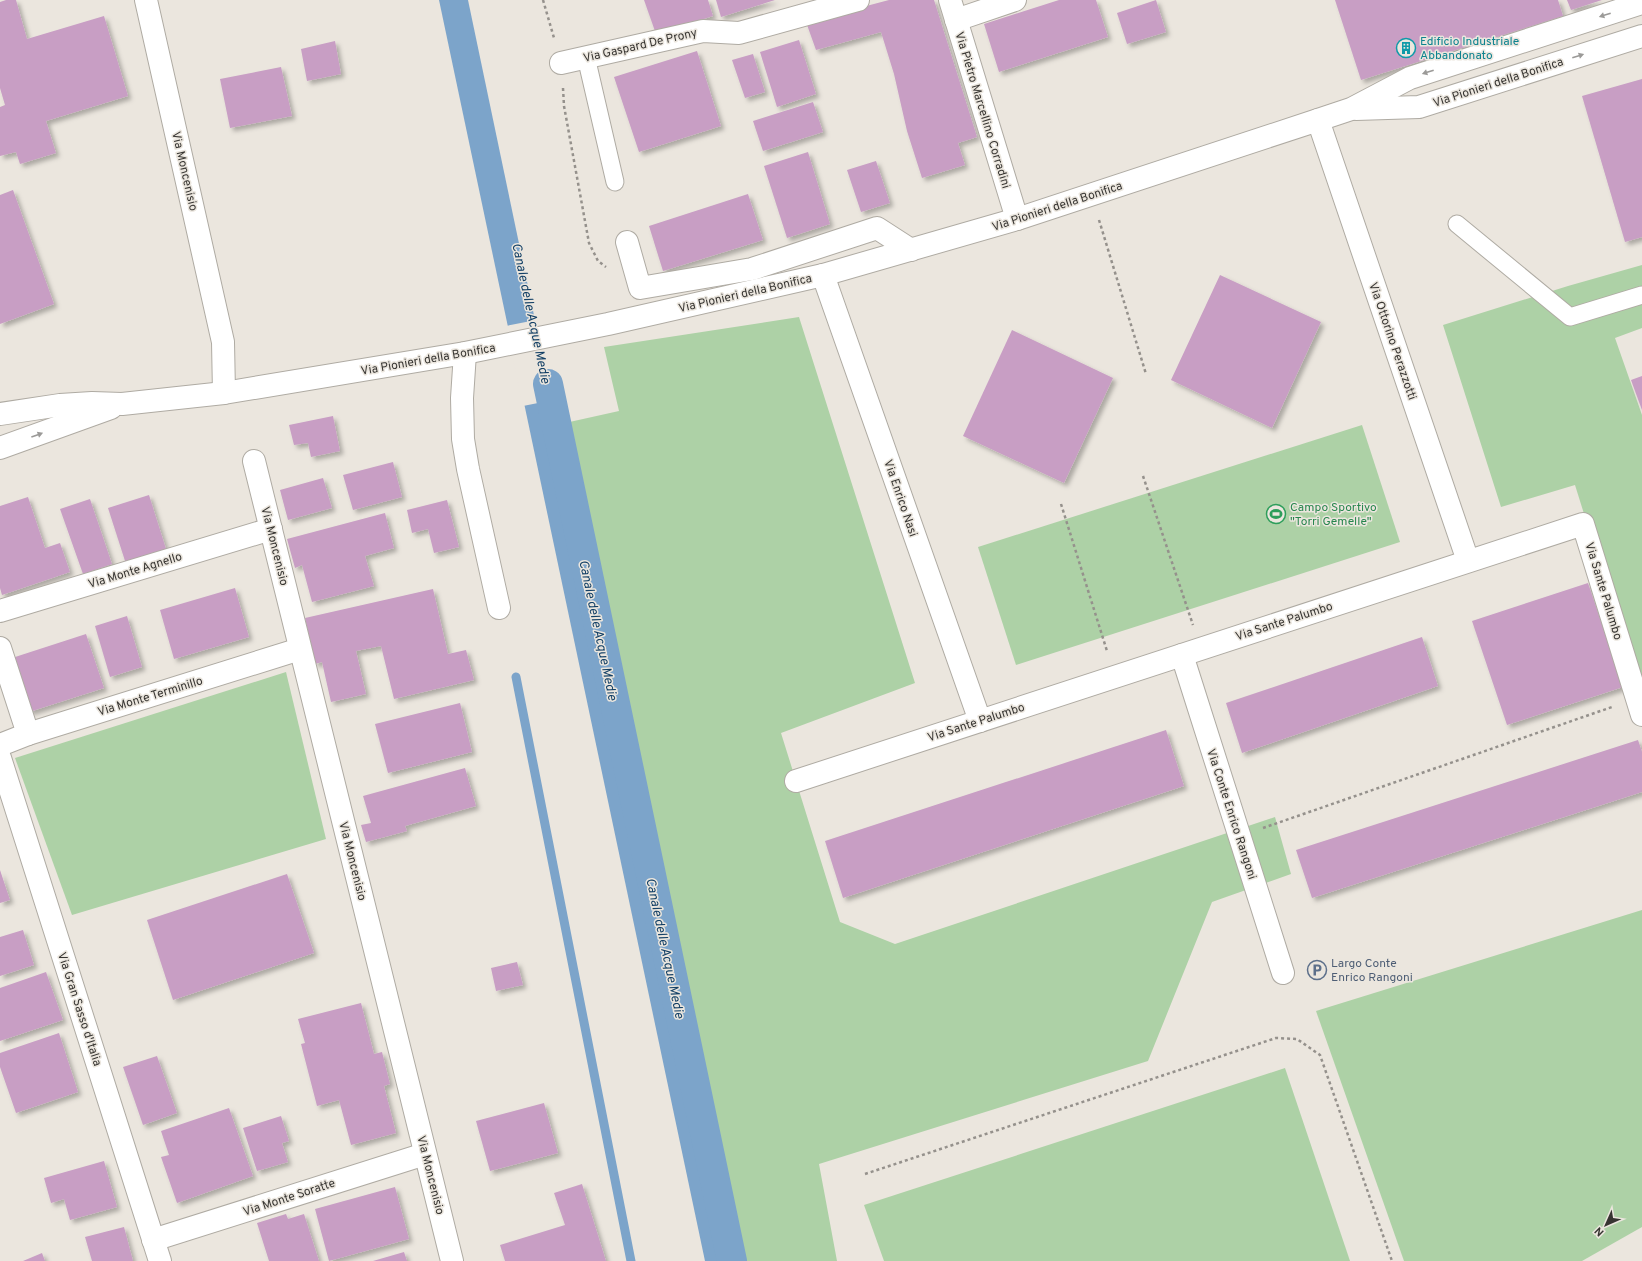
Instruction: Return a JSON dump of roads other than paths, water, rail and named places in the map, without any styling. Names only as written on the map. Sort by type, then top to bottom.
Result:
[{"type":"street","name":"Via Moncenisio","points":[[146,0],[223,342],[224,393]]},
{"type":"street","name":"Via Gaspard De Prony","points":[[561,63],[703,31],[739,33],[858,0]]},
{"type":"street","points":[[953,10],[1015,0]]},
{"type":"street","name":"Via Pionieri della Bonifica","points":[[0,414],[78,404],[122,404],[224,393],[465,353],[608,324],[822,275],[1017,219],[1318,120],[1351,109],[1410,78],[1642,3]]},
{"type":"street","name":"Via Pietro Marcellino Corradini","points":[[953,10],[1017,219]]},
{"type":"street","name":"Via Pionieri della Bonifica","points":[[1351,109],[1419,107],[1642,36]]},
{"type":"street","name":"Via Ottorino Perazzotti","points":[[1318,120],[1468,561]]},
{"type":"street","points":[[627,242],[640,288],[752,269],[877,228],[911,250]]},
{"type":"street","name":"Via Enrico Nasi","points":[[822,275],[980,721]]},
{"type":"street","name":"Via Moncenisio","points":[[223,342],[246,389]]},
{"type":"street","points":[[465,353],[462,404],[462,439],[499,608]]},
{"type":"street","name":"Via Pionieri della Bonifica","points":[[0,448],[122,404]]},
{"type":"street","name":"Via Moncenisio","points":[[254,461],[452,1261]]},
{"type":"street","name":"Via Sante Palumbo","points":[[796,781],[1583,524],[1640,707]]},
{"type":"street","name":"Via Monte Agnello","points":[[0,610],[271,530]]},
{"type":"street","points":[[0,648],[28,734]]},
{"type":"street","name":"Via Monte Terminillo","points":[[0,745],[28,734],[300,649]]},
{"type":"street","name":"Via Conte Enrico Rangoni","points":[[1191,652],[1239,836],[1283,973]]},
{"type":"street","name":"Via Gran Sasso d'Italia","points":[[0,758],[160,1261]]},
{"type":"street","name":"Via Monte Soratte","points":[[153,1240],[425,1154]]},
{"type":"lane","points":[[586,57],[615,182]]},
{"type":"lane","points":[[1458,224],[1570,317],[1642,295]]},
{"type":"water","points":[[439,0],[468,0],[732,1261],[705,1261]]},
{"type":"waterway","name":"Canale delle Acque Medie","points":[[548,384],[732,1261]]},
{"type":"waterway","points":[[516,677],[631,1261]]},
{"type":"place","name":"Edificio Industriale Abbandonato","points":[[1406,48]]},
{"type":"place","name":"Campo Sportivo \"Torri Gemelle\"","points":[[1276,514]]},
{"type":"place","name":"Largo Conte Enrico Rangoni","points":[[1317,970]]}]
